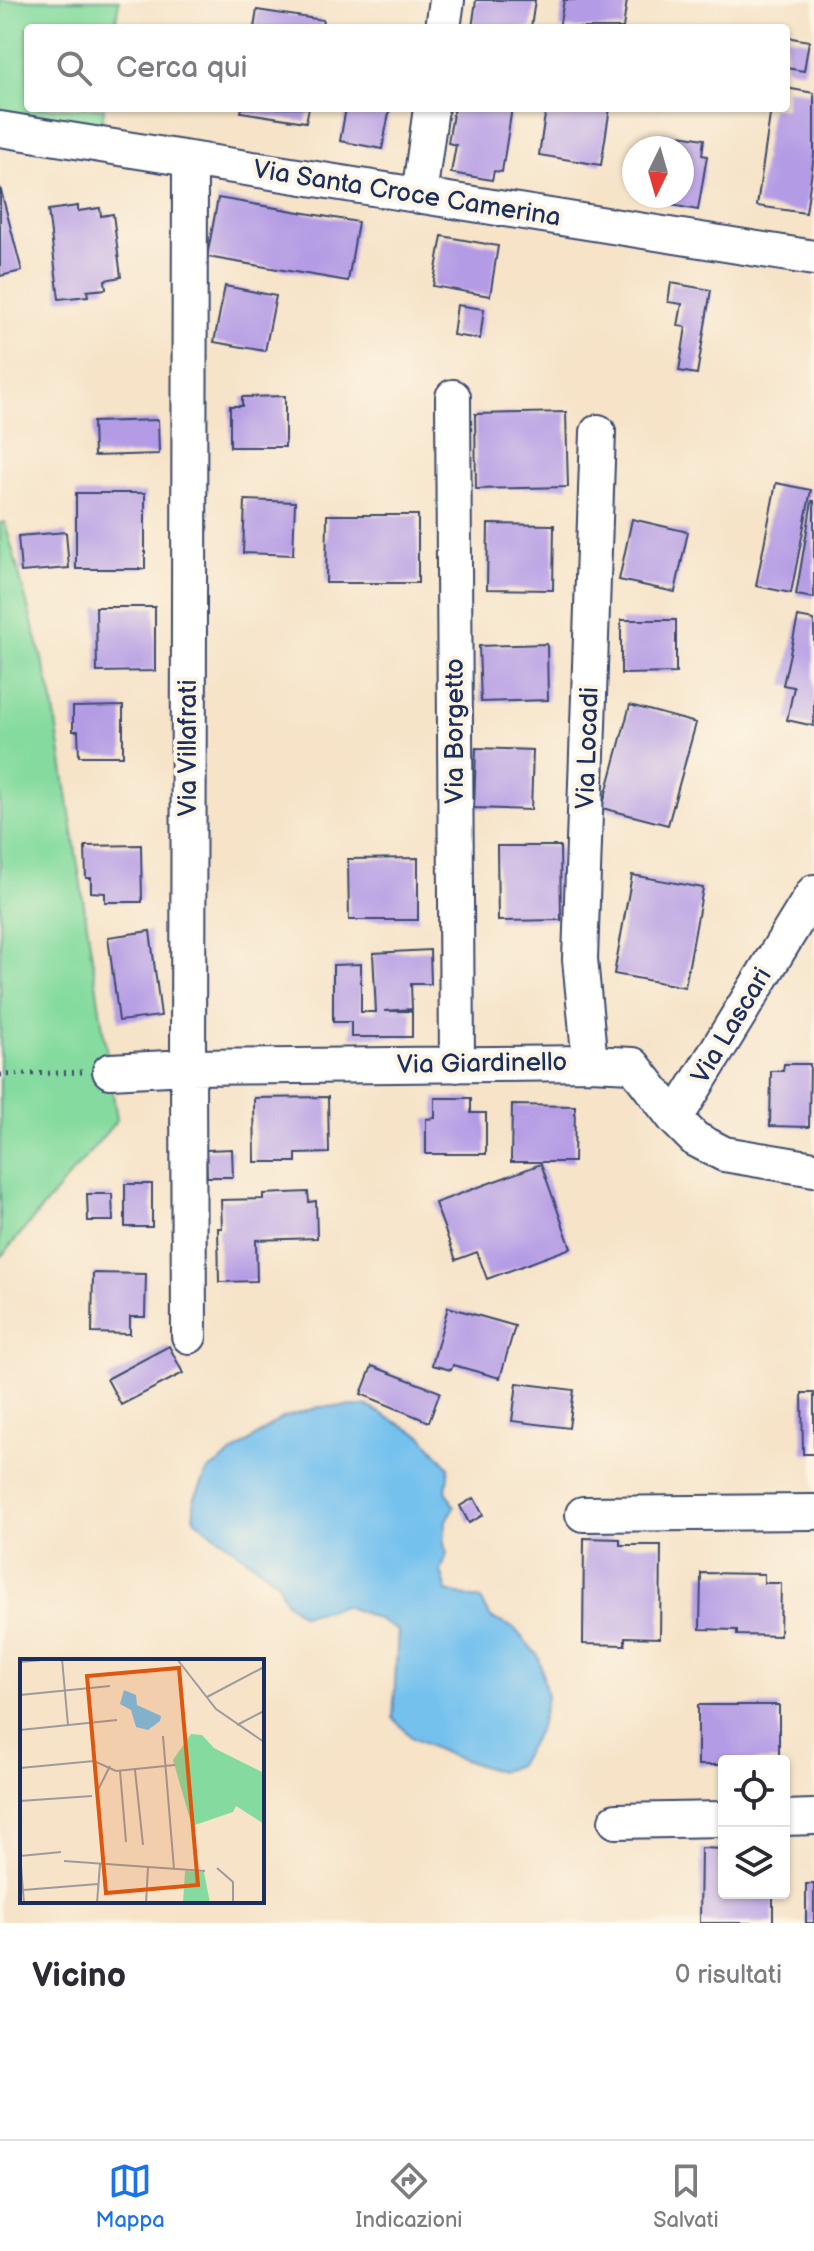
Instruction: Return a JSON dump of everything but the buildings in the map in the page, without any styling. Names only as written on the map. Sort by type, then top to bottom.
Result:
[{"type":"street","points":[[444,24],[447,0]]},
{"type":"street","points":[[419,196],[430,112]]},
{"type":"street","name":"Via Santa Croce Camerina","points":[[0,129],[814,258]]},
{"type":"street","name":"Via Villafrati","points":[[189,1336],[190,161]]},
{"type":"street","name":"Via Borgetto","points":[[453,397],[457,1065]]},
{"type":"street","name":"Via Locadi","points":[[590,1063],[580,959],[598,432]]},
{"type":"street","name":"Via Lascari","points":[[675,1119],[814,892]]},
{"type":"street","name":"Via Giardinello","points":[[110,1071],[188,1067],[633,1065],[675,1119],[695,1139],[724,1154],[814,1169]]},
{"type":"street","points":[[583,1514],[814,1512]]},
{"type":"street","points":[[790,1818],[814,1817]]},
{"type":"street","points":[[616,1821],[718,1819]]},
{"type":"path","points":[[0,1075],[110,1071]]},
{"type":"green space","points":[[0,0],[119,0],[116,24],[24,24],[24,112],[104,112],[101,133],[0,119]]},
{"type":"green space","points":[[5,522],[52,696],[117,1120],[0,1258],[0,523]]},
{"type":"water","points":[[367,1406],[422,1436],[449,1467],[446,1490],[454,1507],[446,1520],[444,1544],[447,1554],[441,1571],[447,1591],[481,1600],[491,1618],[514,1628],[539,1657],[547,1697],[540,1727],[518,1765],[499,1772],[412,1738],[393,1718],[398,1631],[345,1606],[302,1615],[285,1601],[277,1581],[194,1519],[194,1500],[208,1471],[280,1419],[319,1407]]}]
